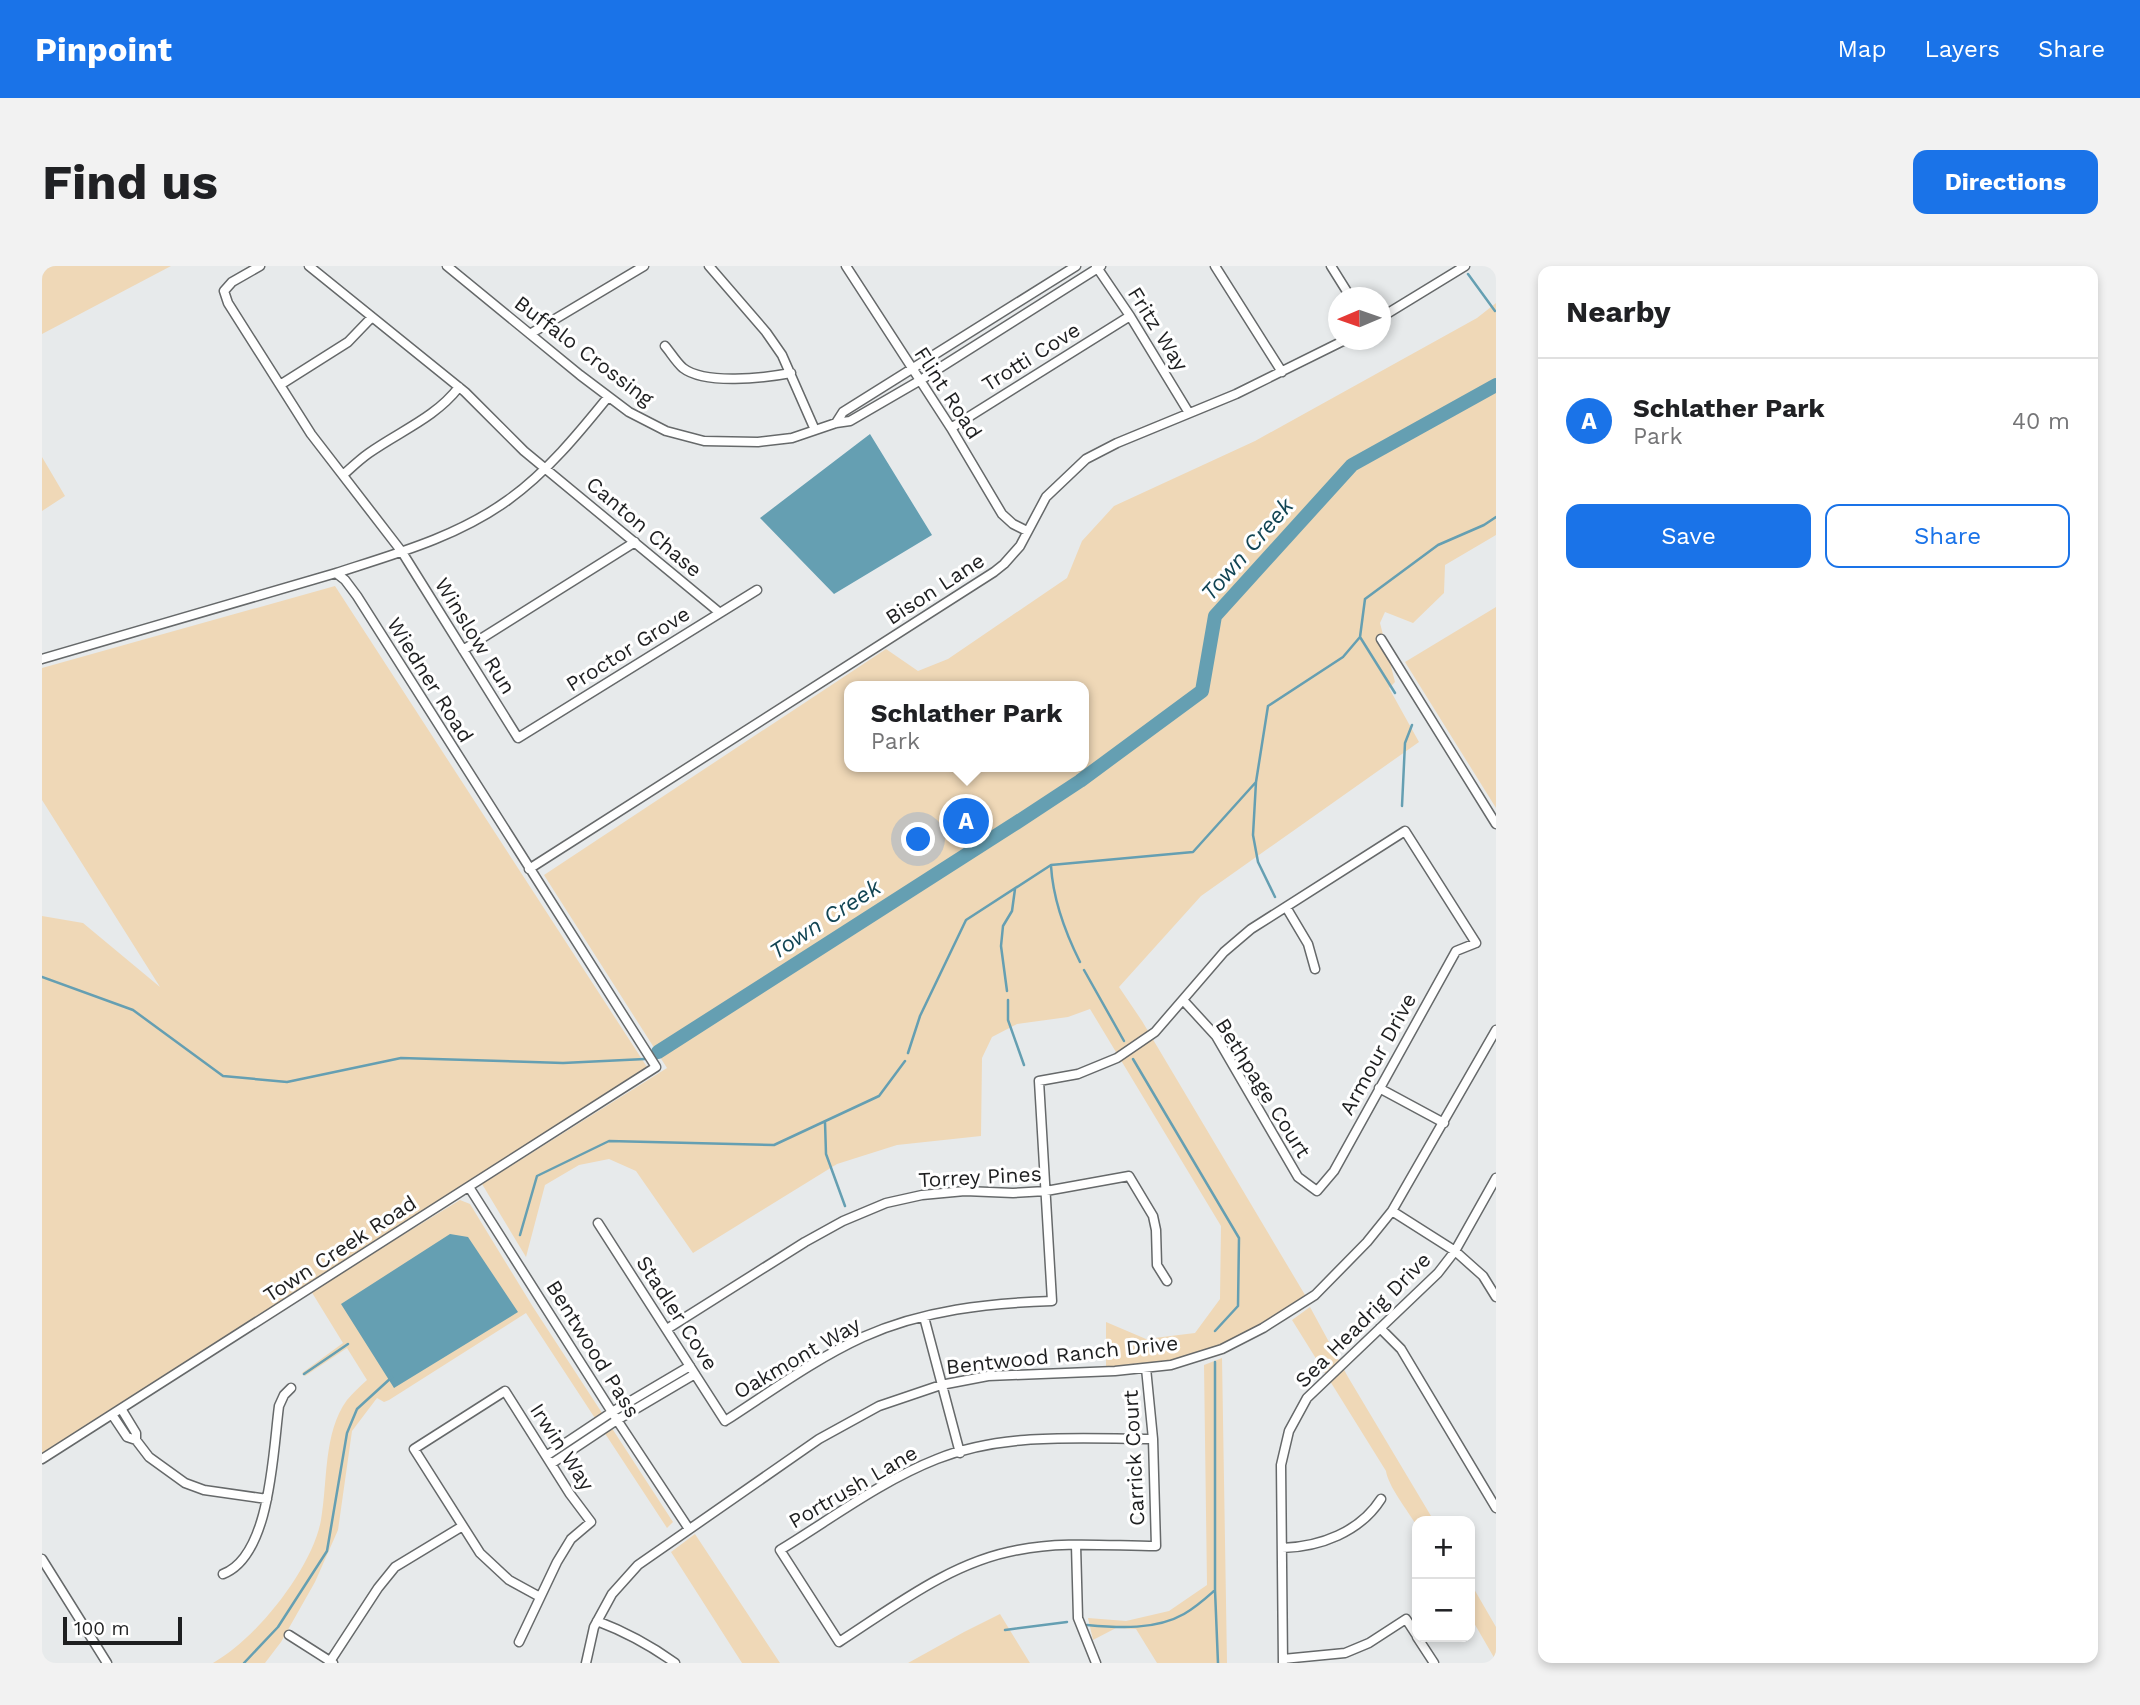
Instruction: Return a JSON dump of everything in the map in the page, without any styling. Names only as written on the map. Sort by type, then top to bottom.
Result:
[{"type":"street","name":"Winslow Run","points":[[260,266],[232,282],[224,291],[228,303],[311,434],[402,552],[519,738]]},
{"type":"street","name":"Canton Chase","points":[[309,266],[458,387],[524,451],[719,613]]},
{"type":"street","name":"Buffalo Crossing","points":[[447,266],[629,412],[666,431],[704,441],[758,442],[792,438],[850,421],[919,382],[1098,267]]},
{"type":"street","points":[[530,334],[644,266]]},
{"type":"street","points":[[709,266],[766,332],[782,355],[815,430]]},
{"type":"street","name":"Flint Road","points":[[846,266],[1002,514],[1027,531]]},
{"type":"street","name":"Buffalo Crossing","points":[[835,424],[843,412],[1076,266]]},
{"type":"street","points":[[1215,266],[1282,372]]},
{"type":"street","points":[[1331,266],[1344,287]]},
{"type":"street","points":[[1448,266],[1454,274]]},
{"type":"street","points":[[1391,312],[1465,266]]},
{"type":"street","name":"Fritz Way","points":[[1098,267],[1189,413]]},
{"type":"street","name":"Trotti Cove","points":[[951,429],[1130,316]]},
{"type":"street","points":[[280,385],[348,342],[372,317]]},
{"type":"street","points":[[665,346],[684,369],[709,377],[739,379],[791,373]]},
{"type":"street","name":"Bison Lane","points":[[529,869],[994,572],[1012,556],[1046,497],[1086,459],[1116,443],[1282,372],[1328,349]]},
{"type":"street","points":[[343,475],[367,454],[433,414],[447,403],[458,387]]},
{"type":"street","points":[[42,659],[337,573],[426,543],[475,520],[507,501],[546,469],[608,397]]},
{"type":"street","points":[[463,650],[635,542]]},
{"type":"street","name":"Wiedner Road","points":[[337,573],[357,596],[656,1067]]},
{"type":"street","name":"Proctor Grove","points":[[519,738],[757,590]]},
{"type":"street","points":[[1381,639],[1496,824]]},
{"type":"street","name":"Armour Drive","points":[[1286,906],[1405,831],[1476,943],[1455,951],[1334,1171],[1317,1191]]},
{"type":"street","points":[[1046,1191],[1039,1081],[1078,1074],[1117,1058],[1156,1032],[1224,952],[1251,929],[1286,906],[1308,944],[1315,969]]},
{"type":"street","name":"Bethpage Court","points":[[1182,1000],[1216,1036],[1298,1177],[1317,1191]]},
{"type":"street","name":"Bentwood Ranch Drive","points":[[586,1663],[597,1621],[612,1594],[638,1565],[819,1439],[878,1406],[941,1385],[988,1376],[1171,1365],[1222,1349],[1315,1295],[1392,1212],[1496,1030]]},
{"type":"street","name":"Town Creek Road","points":[[42,1459],[656,1067]]},
{"type":"street","points":[[1379,1088],[1444,1123]]},
{"type":"street","name":"Torrey Pines","points":[[667,1329],[844,1221],[887,1203],[922,1195],[965,1191],[1046,1191],[1129,1176],[1153,1216],[1157,1265],[1167,1281]]},
{"type":"street","name":"Sea Headrig Drive","points":[[1283,1661],[1281,1465],[1289,1431],[1307,1398],[1438,1273],[1455,1251],[1496,1178]]},
{"type":"street","name":"Bentwood Pass","points":[[469,1187],[689,1530]]},
{"type":"street","name":"Oakmont Way","points":[[725,1421],[816,1363],[864,1337],[960,1308],[1004,1302],[1052,1301],[1046,1191]]},
{"type":"street","points":[[1392,1212],[1455,1251],[1483,1276],[1496,1297]]},
{"type":"street","name":"Stadler Cove","points":[[598,1223],[725,1421]]},
{"type":"street","points":[[924,1317],[960,1453]]},
{"type":"street","points":[[1380,1328],[1401,1349],[1496,1508]]},
{"type":"street","name":"Carrick Court","points":[[1076,1545],[1156,1546],[1153,1439],[1146,1368]]},
{"type":"street","points":[[549,1460],[614,1416],[693,1370]]},
{"type":"street","points":[[223,1574],[242,1563],[261,1525],[279,1406],[291,1388]]},
{"type":"street","name":"Irwin Way","points":[[461,1527],[414,1449],[505,1391],[592,1522],[570,1539],[540,1597]]},
{"type":"street","points":[[122,1410],[136,1433],[136,1440]]},
{"type":"street","points":[[113,1416],[127,1437],[136,1440],[149,1457],[185,1483],[204,1490],[267,1499]]},
{"type":"street","name":"Portrush Lane","points":[[1076,1545],[1019,1549],[962,1567],[912,1595],[839,1642],[780,1550],[903,1474],[939,1458],[981,1446],[1021,1440],[1153,1439]]},
{"type":"street","points":[[1282,1548],[1307,1547],[1328,1541],[1371,1515],[1381,1499]]},
{"type":"street","points":[[289,1635],[331,1662],[377,1588],[395,1567],[461,1527],[493,1568],[540,1597],[519,1642]]},
{"type":"street","points":[[1076,1545],[1078,1618],[1096,1663]]},
{"type":"street","points":[[42,1559],[107,1663]]},
{"type":"street","points":[[1283,1661],[1345,1653],[1369,1643],[1406,1619],[1412,1629]]},
{"type":"street","points":[[597,1621],[652,1646],[675,1663]]},
{"type":"street","points":[[1420,1642],[1434,1663]]},
{"type":"shaded area","points":[[42,266],[171,266],[42,334]]},
{"type":"shaded area","points":[[1496,303],[1496,535],[1445,565],[1444,593],[1413,623],[1385,612],[1380,623],[1395,682],[1389,688],[1419,742],[1201,896],[1119,987],[1142,1021],[1308,1300],[1222,1349],[1171,1365],[1106,1372],[1106,1322],[1146,1339],[1195,1333],[1220,1299],[1221,1226],[1090,1009],[1068,1017],[1017,1024],[992,1037],[982,1058],[981,1136],[897,1145],[837,1164],[693,1253],[636,1171],[609,1159],[579,1165],[545,1185],[526,1257],[482,1184],[667,1068],[544,875],[886,649],[918,671],[948,659],[1067,578],[1082,541],[1114,506],[1255,441],[1477,318]]},
{"type":"shaded area","points":[[42,457],[65,496],[42,511]]},
{"type":"shaded area","points":[[335,586],[647,1067],[42,1457],[42,916],[83,923],[160,987],[42,800],[42,668]]},
{"type":"shaded area","points":[[1496,607],[1496,808],[1405,662]]},
{"type":"shaded area","points":[[460,1200],[470,1204],[533,1307],[673,1522],[667,1528],[526,1313],[389,1400],[384,1402],[377,1398],[352,1431],[338,1530],[315,1582],[281,1642],[265,1663],[213,1663],[230,1652],[264,1620],[280,1601],[306,1560],[321,1520],[334,1427],[347,1400],[367,1380],[347,1348],[305,1376],[302,1373],[343,1343],[311,1291]]},
{"type":"shaded area","points":[[1310,1307],[1348,1377],[1431,1516],[1412,1516],[1412,1518],[1394,1491],[1386,1471],[1292,1320]]},
{"type":"shaded area","points":[[1222,1358],[1227,1663],[1157,1663],[1136,1629],[1116,1628],[1093,1640],[1088,1618],[1126,1621],[1169,1611],[1207,1585],[1204,1365]]},
{"type":"shaded area","points":[[695,1534],[780,1663],[742,1663],[671,1552]]},
{"type":"shaded area","points":[[1475,1591],[1496,1627],[1496,1661],[1475,1625]]},
{"type":"shaded area","points":[[1000,1614],[1030,1663],[908,1663],[964,1632]]},
{"type":"water","points":[[870,434],[932,535],[834,594],[760,518]]},
{"type":"water","points":[[450,1234],[468,1237],[518,1312],[394,1388],[341,1304]]},
{"type":"waterway","points":[[1468,274],[1495,311]]},
{"type":"waterway","name":"Town Creek","points":[[658,1052],[1080,781],[1202,691],[1215,616],[1352,465],[1496,385]]},
{"type":"waterway","points":[[908,1053],[920,1016],[966,920],[1051,865],[1193,852],[1256,782],[1268,706],[1343,657],[1360,637],[1365,599],[1438,545],[1496,517]]},
{"type":"waterway","points":[[1360,637],[1395,693]]},
{"type":"waterway","points":[[1402,806],[1405,743],[1412,725]]},
{"type":"waterway","points":[[1256,782],[1253,835],[1258,862],[1275,897]]},
{"type":"waterway","points":[[1051,866],[1061,915],[1080,962]]},
{"type":"waterway","points":[[1007,991],[1001,946],[1003,926],[1012,911],[1015,889]]},
{"type":"waterway","points":[[1084,970],[1124,1041]]},
{"type":"waterway","name":"Town Creek","points":[[42,977],[133,1010],[223,1076],[287,1082],[401,1058],[563,1063],[645,1059]]},
{"type":"waterway","points":[[1008,1000],[1008,1020],[1024,1065]]},
{"type":"waterway","points":[[1133,1059],[1239,1238],[1238,1306],[1215,1331]]},
{"type":"waterway","points":[[520,1235],[537,1176],[609,1141],[774,1145],[879,1096],[905,1061]]},
{"type":"waterway","points":[[825,1122],[826,1154],[845,1206]]},
{"type":"waterway","points":[[304,1374],[348,1344]]},
{"type":"waterway","points":[[1215,1362],[1215,1590],[1218,1663]]},
{"type":"waterway","points":[[244,1663],[278,1627],[327,1551],[347,1433],[357,1409],[392,1377]]},
{"type":"waterway","points":[[1087,1625],[1124,1627],[1162,1623],[1188,1612],[1214,1591]]},
{"type":"waterway","points":[[1005,1630],[1067,1622]]},
{"type":"place","name":"Schlather Park","points":[[966,821]]}]
